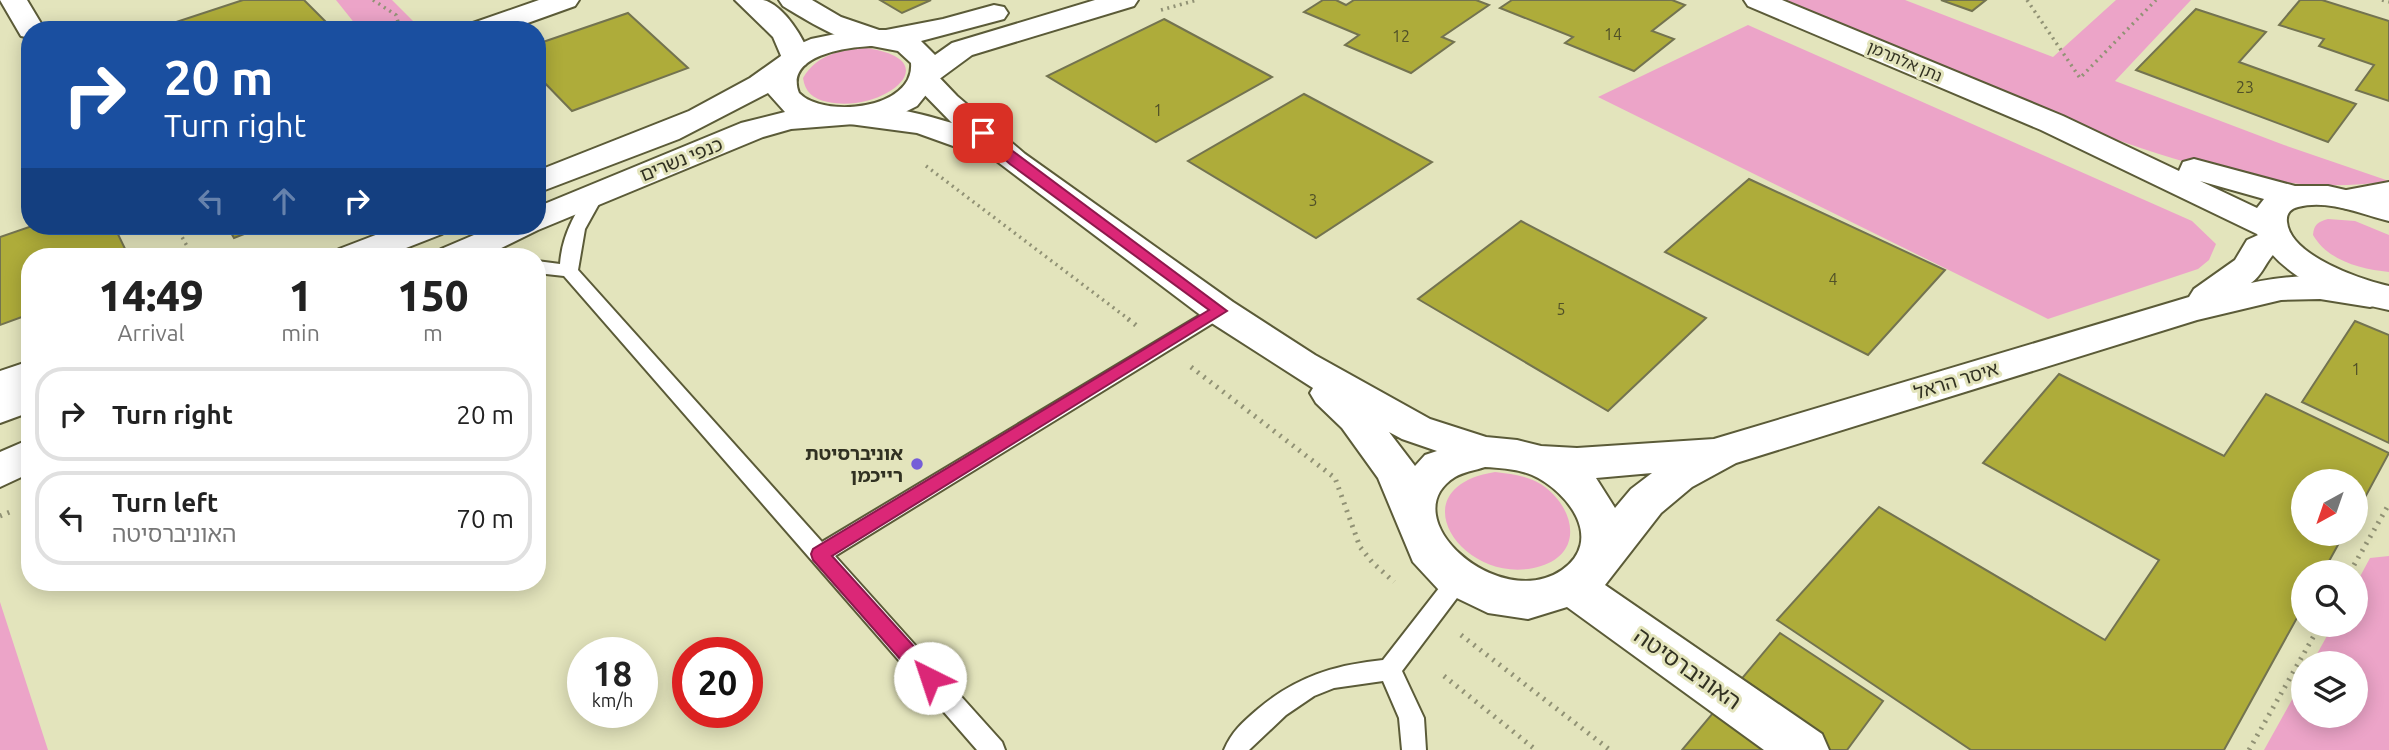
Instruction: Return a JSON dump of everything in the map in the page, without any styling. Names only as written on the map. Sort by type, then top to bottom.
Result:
[{"type":"street","points":[[13,0],[26,21]]},
{"type":"street","points":[[506,21],[565,0]]},
{"type":"street","points":[[749,0],[786,32],[795,50],[792,62],[780,78],[781,91],[790,103],[807,112],[891,117],[928,125],[1014,161]]},
{"type":"street","points":[[793,0],[831,23],[911,47],[923,56],[928,68],[926,78]]},
{"type":"street","points":[[879,38],[948,27],[1036,0]]},
{"type":"street","points":[[841,116],[899,104],[915,93],[926,78],[962,49],[1124,0]]},
{"type":"street","name":"נתן אלתרמן","points":[[1758,0],[2052,123],[2273,232],[2288,251],[2327,278],[2384,297]]},
{"type":"street","name":"כנפי נשרים","points":[[546,179],[725,106],[769,81],[792,62],[824,44],[879,38]]},
{"type":"street","points":[[926,78],[946,102],[1014,161],[1220,311],[1301,364],[1416,429],[1485,452],[1512,454],[1540,461],[1566,475],[1593,505],[1602,527],[1603,538],[1586,573],[1548,597],[1518,598],[1488,593],[1445,571],[1426,551],[1397,472],[1382,449],[1356,418],[1301,364]]},
{"type":"street","name":"כנפי נשרים","points":[[546,216],[752,130],[790,120],[841,116]]},
{"type":"street","name":"נתן אלתרמן","points":[[2052,123],[2230,180],[2295,197],[2319,195],[2348,199]]},
{"type":"street","points":[[2348,199],[2389,192]]},
{"type":"street","name":"איסר הראל","points":[[2191,309],[2249,267],[2259,248],[2273,232],[2270,216],[2273,208],[2295,197]]},
{"type":"street","points":[[2348,199],[2389,211]]},
{"type":"street","points":[[374,248],[407,235]]},
{"type":"street","points":[[474,248],[503,235]]},
{"type":"street","name":"איסר הראל","points":[[1586,573],[1646,501],[1677,476],[1722,452],[2191,309],[2281,288],[2319,287],[2384,297]]},
{"type":"street","points":[[0,386],[21,378]]},
{"type":"street","points":[[0,409],[21,400]]},
{"type":"street","points":[[0,459],[21,451]]},
{"type":"street","points":[[1414,517],[1417,495],[1428,476],[1454,458],[1485,452]]},
{"type":"street","name":"איסר הראל","points":[[1540,461],[1577,464],[1722,452]]},
{"type":"street","points":[[0,471],[21,459]]},
{"type":"street","name":"האוניברסיטה","points":[[1586,573],[1804,750]]},
{"type":"lane","points":[[569,271],[569,247],[580,218],[597,193]]},
{"type":"lane","points":[[546,268],[569,271],[993,750]]},
{"type":"lane","points":[[820,554],[1220,311]]},
{"type":"lane","points":[[1236,750],[1239,742],[1270,713],[1305,687],[1341,674],[1389,670],[1458,580]]},
{"type":"lane","points":[[1389,670],[1408,702],[1415,740],[1414,750]]},
{"type":"path","points":[[373,0],[396,15],[397,21]]},
{"type":"path","points":[[2028,0],[2080,78],[2156,0]]},
{"type":"path","points":[[2382,0],[2389,2]]},
{"type":"path","points":[[925,165],[1335,478],[1346,495],[1348,519],[1356,544],[1371,564],[1400,588]]},
{"type":"path","points":[[2357,560],[2389,504]]},
{"type":"path","points":[[1461,635],[1610,750]]},
{"type":"path","points":[[2249,750],[2313,637]]},
{"type":"path","points":[[1444,676],[1536,750]]},
{"type":"shaded area","points":[[336,0],[392,0],[413,21],[353,21]]},
{"type":"shaded area","points":[[1777,0],[1905,0],[2053,57],[2116,0],[2191,0],[2115,81],[2284,145],[2389,181],[2337,185],[2285,182],[2232,174],[2179,160],[2076,124]]},
{"type":"shaded area","points":[[1748,25],[2192,221],[2216,244],[2209,260],[2198,269],[2048,319],[1598,97]]},
{"type":"shaded area","points":[[866,48],[891,54],[904,63],[906,74],[899,84],[869,100],[849,104],[823,101],[808,91],[803,78],[815,63],[839,52]]},
{"type":"shaded area","points":[[2328,219],[2355,221],[2389,235],[2389,272],[2357,266],[2327,251],[2313,235],[2317,224]]},
{"type":"shaded area","points":[[1495,472],[1537,482],[1559,501],[1570,526],[1570,538],[1556,559],[1541,566],[1513,570],[1488,564],[1466,551],[1452,534],[1445,515],[1449,497],[1465,482]]},
{"type":"shaded area","points":[[2389,556],[2389,750],[2264,750],[2291,702],[2291,728],[2368,728],[2368,651],[2319,651],[2326,637],[2368,637],[2370,558]]},
{"type":"shaded area","points":[[0,602],[48,750],[0,750]]},
{"type":"building","points":[[243,0],[304,0],[325,21],[179,21]]},
{"type":"building","points":[[880,0],[931,0],[902,13]]},
{"type":"building","points":[[1323,0],[1336,0],[1346,5],[1354,0],[1476,0],[1489,5],[1442,37],[1454,42],[1411,73],[1345,45],[1359,35],[1304,12]]},
{"type":"building","points":[[1512,0],[1672,0],[1685,5],[1652,31],[1674,39],[1634,71],[1565,43],[1573,37],[1500,8]]},
{"type":"building","points":[[1941,0],[1986,0],[1972,11]]},
{"type":"building","points":[[2300,0],[2322,0],[2389,21],[2389,101],[2356,90],[2374,65],[2319,46],[2324,39],[2279,25]]},
{"type":"building","points":[[2196,9],[2266,32],[2239,62],[2356,104],[2328,142],[2136,70]]},
{"type":"building","points":[[628,13],[688,68],[572,111],[546,84],[546,41]]},
{"type":"building","points":[[1164,19],[1272,77],[1156,142],[1047,76]]},
{"type":"building","points":[[1304,94],[1432,162],[1316,238],[1188,161]]},
{"type":"building","points":[[1749,179],[1945,270],[1868,355],[1665,252]]},
{"type":"building","points":[[1521,221],[1706,318],[1608,411],[1418,299]]},
{"type":"building","points":[[21,230],[21,235],[118,235],[125,248],[21,248],[21,317],[0,325],[0,237]]},
{"type":"building","points":[[2355,321],[2389,335],[2389,443],[2302,402]]},
{"type":"building","points":[[2059,374],[2224,456],[2266,394],[2389,453],[2368,492],[2368,469],[2291,469],[2291,546],[2337,546],[2330,560],[2291,560],[2291,629],[2224,750],[1971,750],[1777,620],[1879,507],[2105,640],[2159,560],[1983,463]]},
{"type":"building","points":[[1780,633],[1883,701],[1847,750],[1682,750]]},
{"type":"place","name":"אוניברסיטת רייכמן","points":[[917,464]]},
{"type":"route","points":[[930,678],[820,554],[1220,311],[1014,161],[983,133]]}]
